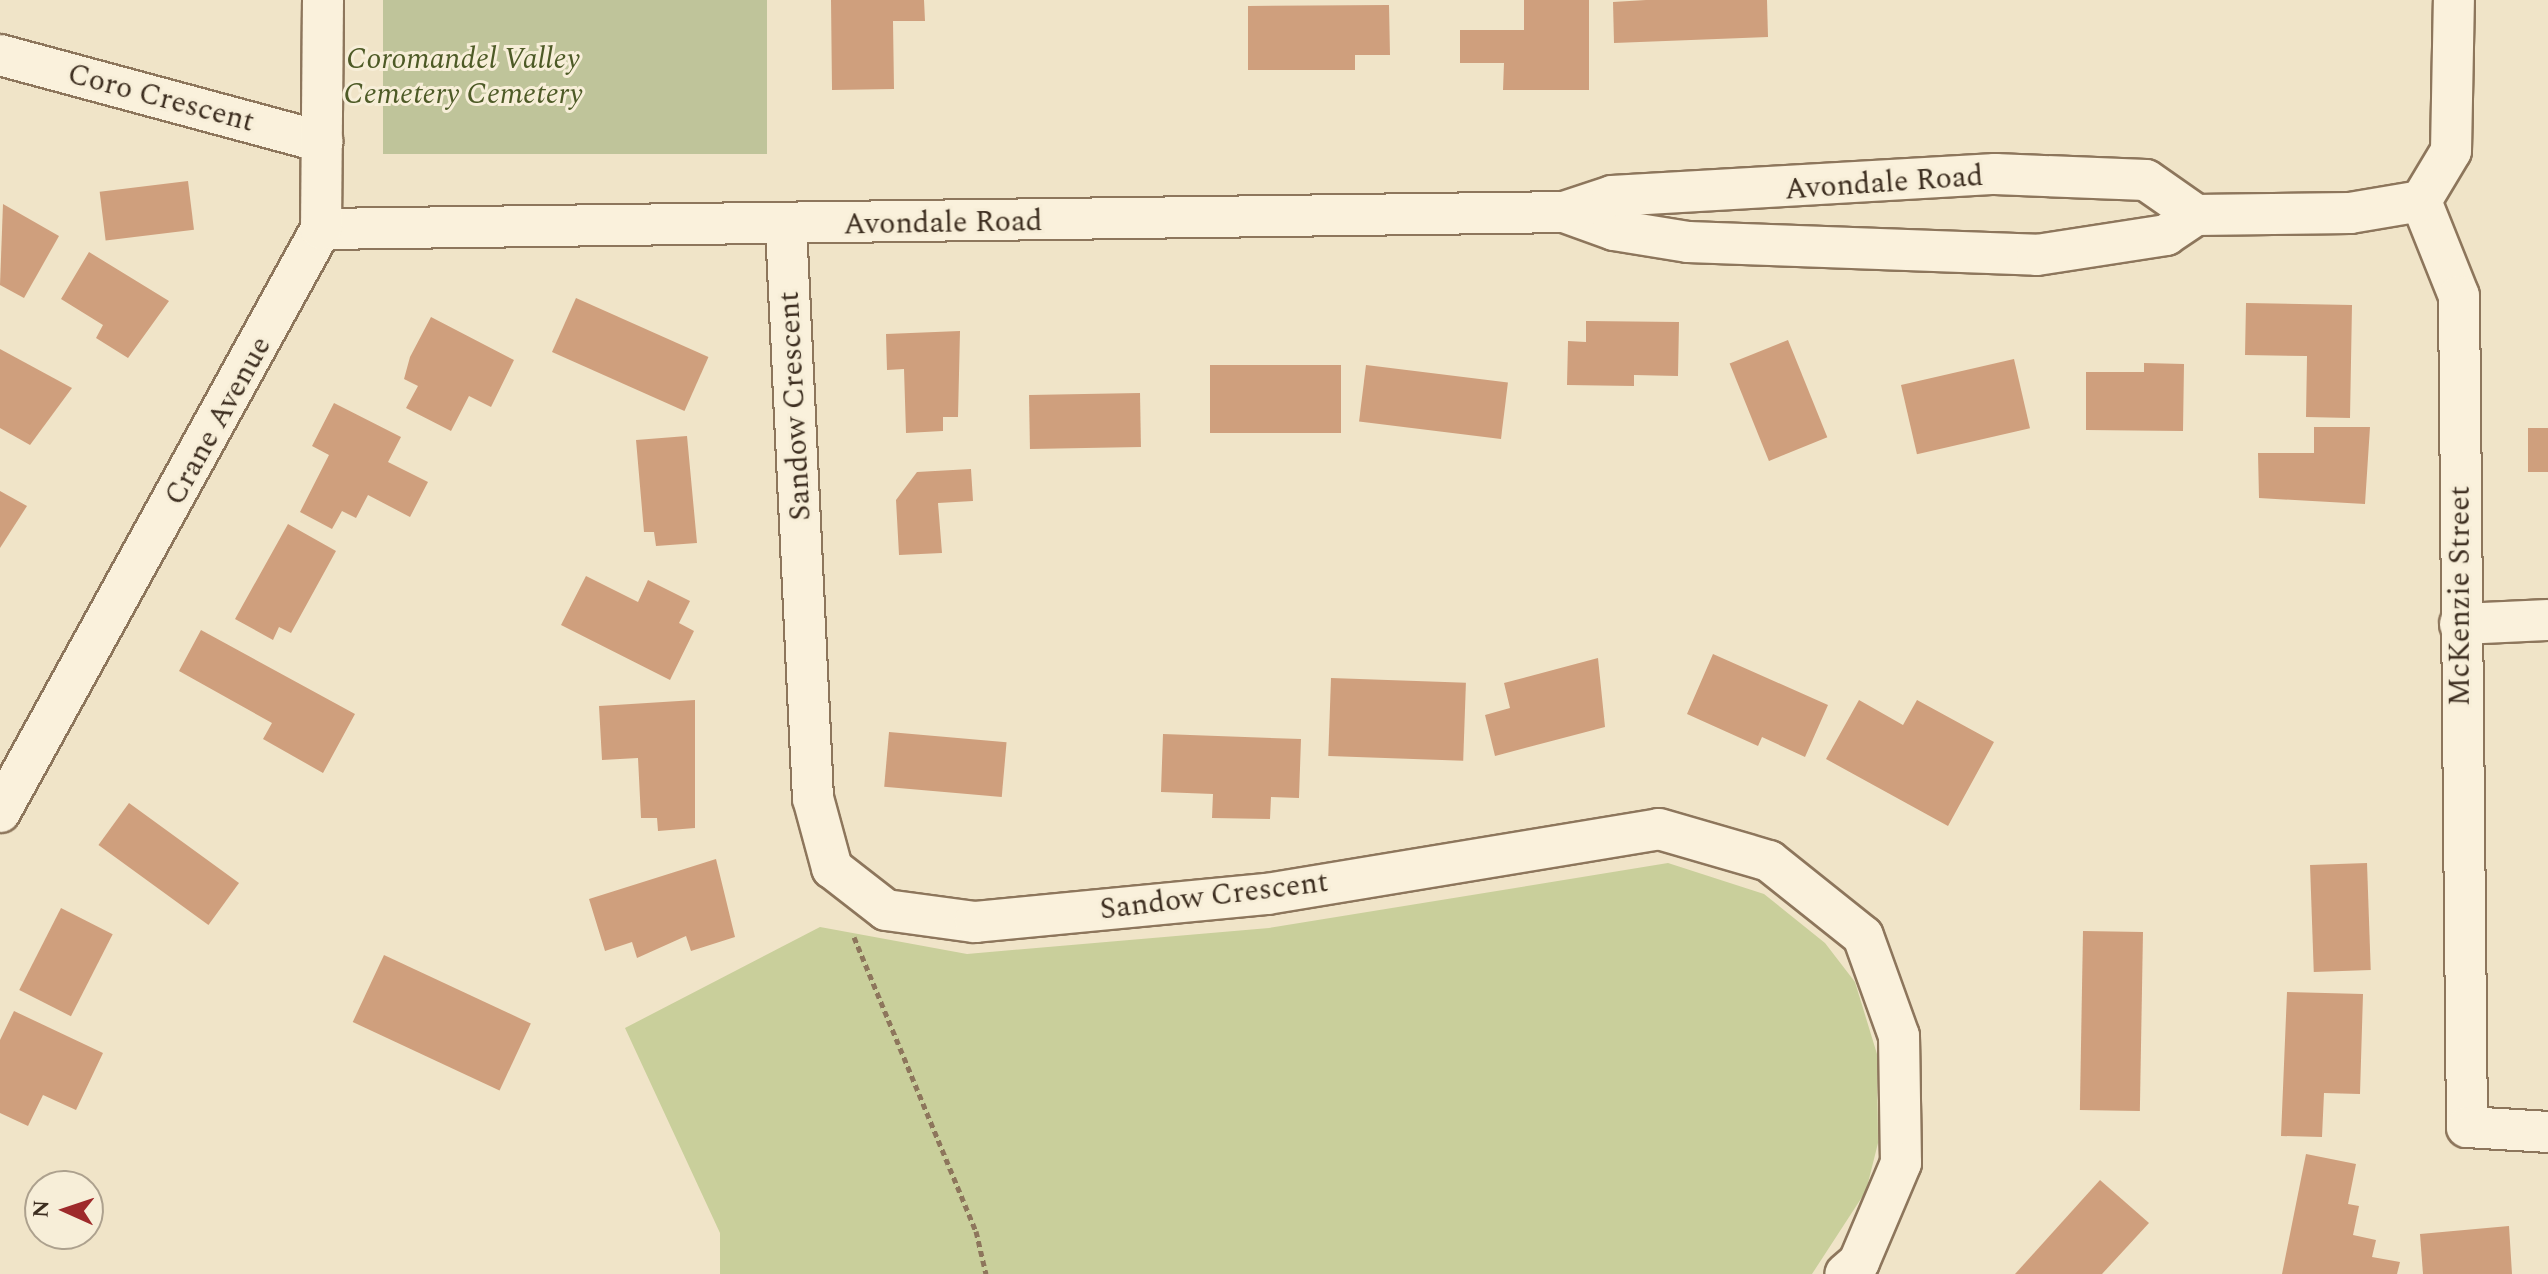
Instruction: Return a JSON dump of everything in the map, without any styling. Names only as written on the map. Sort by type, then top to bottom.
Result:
[{"type":"street","name":"Crane Avenue","points":[[0,812],[321,229],[323,0]]},
{"type":"street","points":[[2196,215],[2350,213],[2421,201],[2451,151],[2454,0]]},
{"type":"street","name":"Coro Crescent","points":[[0,55],[322,142]]},
{"type":"street","name":"Avondale Road","points":[[321,229],[786,226],[1564,212],[1612,196],[2069,174],[2146,180],[2196,215],[2166,235],[2037,255],[1688,242],[1614,230],[1564,212]]},
{"type":"street","name":"McKenzie Street","points":[[2421,201],[2459,296],[2467,1127],[2548,1132]]},
{"type":"street","name":"Sandow Crescent","points":[[786,226],[813,798],[832,868],[886,910],[975,922],[1267,894],[1659,829],[1769,861],[1863,936],[1899,1036],[1901,1163],[1859,1262],[1845,1274]]},
{"type":"street","points":[[2460,624],[2548,620]]},
{"type":"path","points":[[850,927],[976,1231],[986,1274]]},
{"type":"green space","name":"Coromandel Valley Cemetery Cemetery","points":[[383,0],[767,0],[767,154],[383,154]]},
{"type":"green space","points":[[1668,863],[1764,894],[1825,943],[1855,982],[1877,1054],[1878,1143],[1866,1191],[1812,1274],[720,1274],[720,1233],[625,1028],[820,927],[967,954],[1269,928]]},
{"type":"building","points":[[831,0],[924,0],[925,21],[893,21],[894,89],[832,90]]},
{"type":"building","points":[[1524,0],[1589,0],[1589,90],[1503,90],[1504,63],[1460,63],[1460,30],[1524,30]]},
{"type":"building","points":[[1767,0],[1768,37],[1614,43],[1613,2]]},
{"type":"building","points":[[1389,5],[1390,55],[1355,55],[1355,70],[1248,70],[1248,6]]},
{"type":"building","points":[[188,181],[194,230],[106,240],[100,192]]},
{"type":"building","points":[[3,204],[59,236],[24,298],[0,285]]},
{"type":"building","points":[[89,252],[169,301],[128,358],[96,338],[103,325],[61,299]]},
{"type":"building","points":[[576,298],[708,357],[684,411],[552,352]]},
{"type":"building","points":[[2246,303],[2352,305],[2350,418],[2306,417],[2307,356],[2245,355]]},
{"type":"building","points":[[431,317],[514,360],[491,407],[469,396],[451,431],[406,408],[418,386],[404,379],[410,357]]},
{"type":"building","points":[[1586,321],[1679,322],[1678,376],[1634,375],[1634,386],[1567,385],[1568,341],[1586,342]]},
{"type":"building","points":[[960,331],[958,417],[943,417],[943,431],[906,433],[904,369],[887,370],[886,334]]},
{"type":"building","points":[[1788,340],[1827,437],[1769,461],[1730,364]]},
{"type":"building","points":[[0,349],[72,388],[30,445],[0,428]]},
{"type":"building","points":[[2014,359],[2030,428],[1917,454],[1901,385]]},
{"type":"building","points":[[2144,363],[2184,364],[2183,431],[2086,430],[2086,372],[2144,372]]},
{"type":"building","points":[[1210,365],[1341,365],[1341,433],[1210,433]]},
{"type":"building","points":[[1366,365],[1508,382],[1501,439],[1359,422]]},
{"type":"building","points":[[1140,393],[1141,447],[1030,449],[1029,395]]},
{"type":"building","points":[[334,403],[401,437],[388,462],[428,482],[410,517],[368,495],[356,518],[342,511],[332,529],[300,512],[329,455],[312,446]]},
{"type":"building","points":[[2314,427],[2370,427],[2365,504],[2259,498],[2258,453],[2314,453]]},
{"type":"building","points":[[2528,428],[2548,428],[2548,472],[2528,472]]},
{"type":"building","points":[[687,436],[697,543],[656,546],[654,532],[644,532],[636,440]]},
{"type":"building","points":[[971,469],[973,501],[938,503],[942,553],[899,555],[896,500],[917,472]]},
{"type":"building","points":[[0,491],[27,506],[0,548]]},
{"type":"building","points":[[288,524],[336,551],[291,633],[279,627],[273,640],[235,619]]},
{"type":"building","points":[[586,576],[638,602],[648,580],[690,601],[679,623],[694,631],[670,680],[561,625]]},
{"type":"building","points":[[201,630],[355,714],[323,773],[263,739],[272,723],[179,671]]},
{"type":"building","points":[[1713,654],[1828,705],[1805,757],[1762,737],[1758,746],[1687,714]]},
{"type":"building","points":[[1598,658],[1605,727],[1495,756],[1485,715],[1510,708],[1504,683]]},
{"type":"building","points":[[1331,678],[1466,683],[1463,761],[1328,756]]},
{"type":"building","points":[[695,700],[695,828],[658,831],[657,818],[641,818],[638,758],[602,760],[599,706]]},
{"type":"building","points":[[1859,700],[1903,725],[1917,700],[1994,742],[1948,826],[1826,759]]},
{"type":"building","points":[[889,732],[1007,742],[1002,797],[884,787]]},
{"type":"building","points":[[1163,734],[1301,739],[1299,798],[1271,797],[1270,819],[1212,818],[1213,794],[1161,792]]},
{"type":"building","points":[[129,803],[239,883],[208,925],[98,845]]},
{"type":"building","points":[[716,859],[735,937],[691,951],[686,936],[637,958],[632,942],[605,951],[589,899]]},
{"type":"building","points":[[2367,863],[2371,970],[2314,972],[2310,865]]},
{"type":"building","points":[[61,908],[113,934],[71,1016],[19,990]]},
{"type":"building","points":[[2083,931],[2143,932],[2140,1111],[2080,1110]]},
{"type":"building","points":[[384,955],[531,1023],[500,1091],[353,1022]]},
{"type":"building","points":[[2287,992],[2363,994],[2360,1094],[2324,1093],[2322,1137],[2281,1136]]},
{"type":"building","points":[[14,1011],[103,1053],[76,1110],[43,1095],[28,1126],[0,1113],[0,1040]]},
{"type":"building","points":[[2306,1154],[2356,1164],[2348,1204],[2359,1206],[2353,1235],[2376,1240],[2372,1257],[2400,1262],[2397,1274],[2282,1274]]},
{"type":"building","points":[[2100,1180],[2149,1223],[2102,1274],[2015,1274]]},
{"type":"building","points":[[2509,1226],[2512,1274],[2423,1274],[2420,1234]]}]
